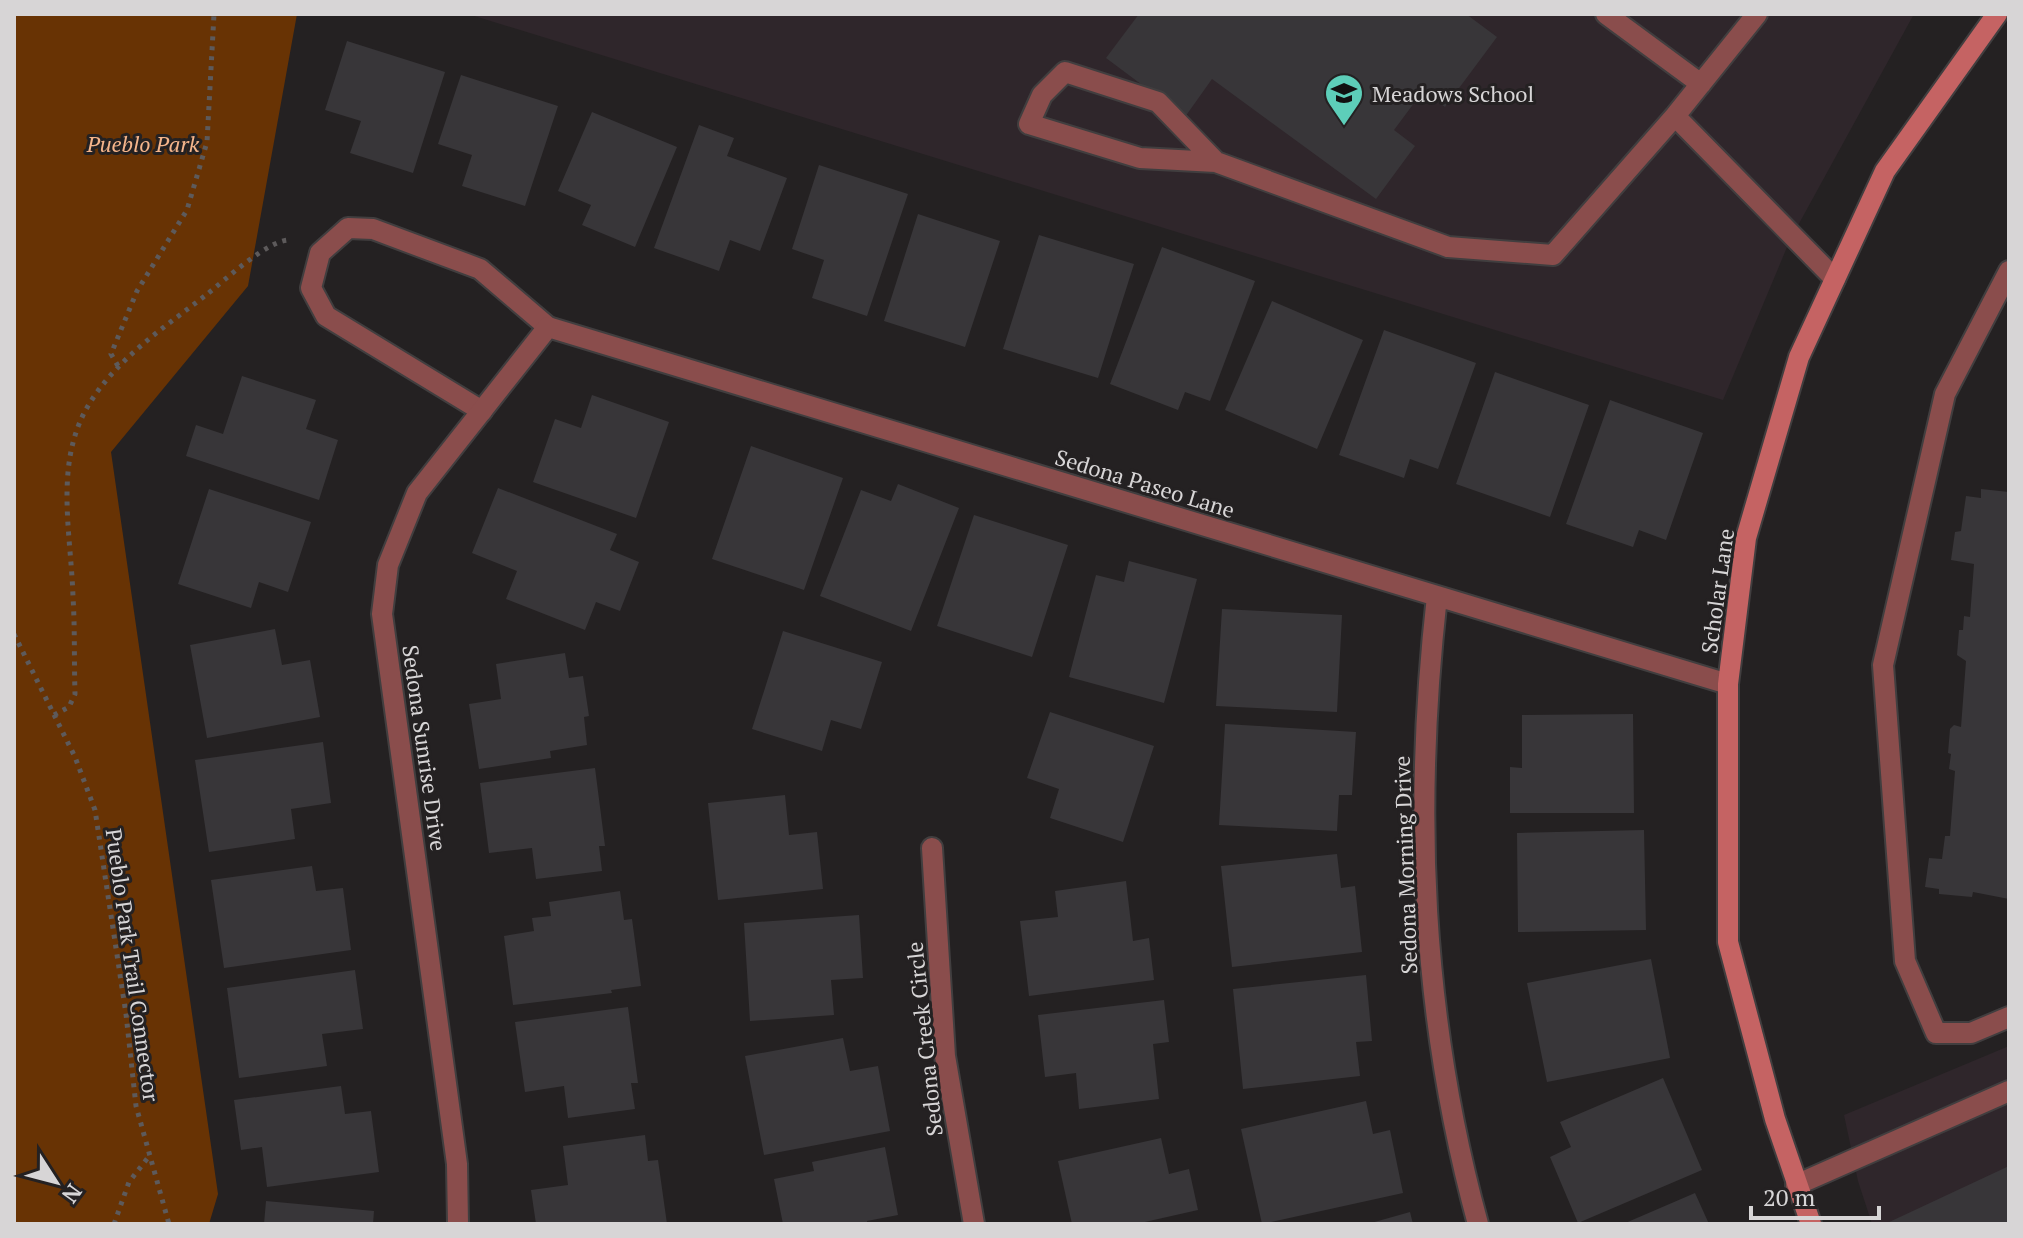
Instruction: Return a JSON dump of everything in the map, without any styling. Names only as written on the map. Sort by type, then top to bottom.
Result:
[{"type":"street","points":[[1606,14],[1701,84]]},
{"type":"street","points":[[1216,162],[1158,102],[1065,72],[1042,95],[1029,124],[1140,158],[1216,162],[1448,247],[1553,255],[1675,116],[1757,14]]},
{"type":"street","name":"Scholar Lane","points":[[1811,1224],[1796,1185],[1728,942],[1728,684],[1746,538],[1799,357],[1885,171],[1997,14]]},
{"type":"street","points":[[1675,116],[1835,279]]},
{"type":"street","points":[[482,411],[326,316],[311,288],[320,253],[348,228],[373,229],[480,269],[548,327]]},
{"type":"street","points":[[2009,271],[1945,394],[1883,665],[1905,961],[1936,1033],[1971,1033],[2009,1017]]},
{"type":"street","name":"Sedona Sunrise Drive","points":[[458,1224],[457,1164],[382,614],[388,565],[417,493],[548,327]]},
{"type":"street","name":"Sedona Paseo Lane","points":[[548,327],[1728,684]]},
{"type":"street","name":"Sedona Morning Drive","points":[[1437,596],[1425,705],[1422,814],[1428,954],[1464,1172],[1478,1224]]},
{"type":"street","name":"Sedona Creek Circle","points":[[932,848],[945,1056],[974,1224]]},
{"type":"street","points":[[1796,1185],[2009,1091]]},
{"type":"path","points":[[118,366],[111,354],[127,312],[187,210],[207,142],[214,14]]},
{"type":"path","points":[[54,715],[69,707],[75,694],[73,596],[66,494],[73,437],[90,402],[118,366],[136,349],[282,239],[297,240],[320,253]]},
{"type":"path","name":"Pueblo Park Trail Connector","points":[[14,634],[75,757],[95,810],[126,1014],[136,1106],[169,1224]]},
{"type":"path","points":[[114,1224],[129,1182],[150,1154]]},
{"type":"shaded area","name":"Meadows School","points":[[468,14],[1914,14],[1790,240],[1723,400]]},
{"type":"shaded area","points":[[2009,1046],[2009,1224],[1872,1224],[1858,1181],[1844,1115]]},
{"type":"green space","name":"Pueblo Park","points":[[14,14],[297,14],[248,286],[111,452],[218,1194],[209,1224],[14,1224]]},
{"type":"building","points":[[1139,14],[1466,14],[1497,37],[1445,107],[1423,91],[1394,130],[1415,146],[1376,199],[1212,79],[1185,117],[1106,58]]},
{"type":"building","points":[[347,41],[445,72],[413,173],[350,153],[361,121],[325,110]]},
{"type":"building","points":[[461,75],[558,106],[525,206],[462,186],[472,155],[438,144]]},
{"type":"building","points":[[592,112],[677,147],[635,247],[582,225],[591,205],[558,191]]},
{"type":"building","points":[[699,125],[734,138],[727,156],[787,178],[760,251],[730,240],[719,271],[654,248]]},
{"type":"building","points":[[819,165],[908,194],[867,316],[812,298],[824,260],[792,249]]},
{"type":"building","points":[[918,214],[1000,241],[965,347],[884,321]]},
{"type":"building","points":[[1039,235],[1134,264],[1098,378],[1003,349]]},
{"type":"building","points":[[1162,247],[1255,281],[1210,401],[1185,392],[1178,410],[1110,384]]},
{"type":"building","points":[[1272,301],[1363,340],[1317,449],[1225,410]]},
{"type":"building","points":[[1384,330],[1476,363],[1438,469],[1410,459],[1404,478],[1339,455]]},
{"type":"building","points":[[1495,372],[1589,405],[1550,517],[1456,484]]},
{"type":"building","points":[[242,376],[316,400],[306,429],[338,440],[319,500],[186,456],[196,425],[223,434]]},
{"type":"building","points":[[592,395],[669,422],[636,518],[533,482],[555,419],[581,428]]},
{"type":"building","points":[[1610,400],[1703,433],[1666,540],[1639,530],[1633,547],[1566,524]]},
{"type":"building","points":[[751,446],[843,478],[804,590],[712,559]]},
{"type":"building","points":[[898,484],[959,508],[911,631],[820,596],[861,490],[891,501]]},
{"type":"building","points":[[498,488],[617,534],[610,550],[639,562],[620,611],[596,602],[585,630],[506,599],[517,571],[472,553]]},
{"type":"building","points":[[209,489],[311,522],[288,592],[259,582],[251,608],[178,584]]},
{"type":"building","points":[[1981,489],[2009,492],[2009,899],[1973,892],[1972,897],[1939,894],[1939,889],[1925,887],[1929,858],[1942,859],[1945,836],[1950,836],[1955,771],[1949,769],[1950,729],[1954,725],[1961,727],[1966,661],[1957,655],[1959,630],[1963,630],[1964,616],[1970,617],[1974,564],[1951,560],[1955,532],[1961,531],[1966,496],[1981,498]]},
{"type":"building","points":[[974,515],[1068,545],[1032,657],[937,626]]},
{"type":"building","points":[[1129,561],[1197,579],[1164,703],[1069,677],[1096,575],[1124,582]]},
{"type":"building","points":[[1222,609],[1342,615],[1337,712],[1216,706]]},
{"type":"building","points":[[275,629],[282,665],[310,660],[320,717],[207,738],[190,645]]},
{"type":"building","points":[[783,631],[882,662],[861,729],[831,720],[822,751],[752,729]]},
{"type":"building","points":[[565,653],[569,678],[583,676],[589,716],[584,717],[587,745],[550,751],[551,758],[479,769],[469,704],[501,699],[496,664]]},
{"type":"building","points":[[1050,712],[1154,746],[1123,842],[1050,818],[1059,789],[1027,778]]},
{"type":"building","points":[[1633,714],[1634,813],[1510,813],[1510,767],[1522,768],[1522,715]]},
{"type":"building","points":[[1225,724],[1356,732],[1352,795],[1339,795],[1337,831],[1219,825]]},
{"type":"building","points":[[323,742],[331,803],[291,809],[295,839],[209,852],[195,760]]},
{"type":"building","points":[[595,768],[605,846],[599,846],[602,871],[536,879],[532,848],[489,853],[480,783]]},
{"type":"building","points":[[785,795],[789,835],[817,832],[823,889],[718,900],[708,803]]},
{"type":"building","points":[[1644,830],[1646,930],[1518,932],[1517,833]]},
{"type":"building","points":[[1337,854],[1341,888],[1355,886],[1362,952],[1232,967],[1221,866]]},
{"type":"building","points":[[312,866],[316,891],[343,888],[351,950],[224,968],[211,880]]},
{"type":"building","points":[[1126,881],[1133,941],[1149,938],[1154,980],[1029,996],[1020,921],[1058,917],[1055,891]]},
{"type":"building","points":[[620,891],[624,920],[632,919],[641,986],[611,990],[612,993],[513,1005],[504,936],[534,931],[532,918],[551,916],[549,902]]},
{"type":"building","points":[[859,915],[863,978],[831,980],[834,1015],[750,1021],[744,923]]},
{"type":"building","points":[[1651,959],[1670,1058],[1547,1082],[1527,983]]},
{"type":"building","points":[[355,970],[363,1029],[322,1034],[327,1066],[239,1078],[227,988]]},
{"type":"building","points":[[1366,975],[1372,1041],[1356,1042],[1360,1076],[1243,1089],[1233,989]]},
{"type":"building","points":[[1164,1000],[1169,1042],[1153,1044],[1159,1099],[1079,1109],[1076,1073],[1045,1077],[1038,1015]]},
{"type":"building","points":[[628,1007],[638,1083],[631,1083],[635,1109],[568,1118],[564,1086],[525,1092],[515,1022]]},
{"type":"building","points":[[843,1038],[850,1071],[878,1066],[890,1131],[764,1155],[745,1056]]},
{"type":"building","points":[[1663,1078],[1702,1170],[1578,1223],[1550,1157],[1571,1147],[1560,1122]]},
{"type":"building","points":[[341,1086],[345,1114],[371,1111],[379,1172],[267,1187],[262,1147],[241,1150],[234,1100]]},
{"type":"building","points":[[1366,1101],[1373,1134],[1390,1130],[1403,1193],[1262,1224],[1241,1129]]},
{"type":"building","points":[[645,1135],[648,1161],[658,1160],[667,1224],[536,1224],[531,1190],[568,1185],[563,1146]]},
{"type":"building","points":[[1161,1138],[1169,1174],[1189,1169],[1198,1210],[1136,1224],[1072,1224],[1058,1161]]},
{"type":"building","points":[[885,1147],[898,1215],[867,1221],[867,1224],[783,1224],[774,1179],[814,1171],[812,1162]]},
{"type":"building","points":[[2009,1166],[2009,1224],[1885,1224]]},
{"type":"building","points":[[1695,1193],[1709,1224],[1623,1224]]},
{"type":"building","points":[[266,1201],[374,1211],[373,1224],[264,1224]]},
{"type":"building","points":[[1410,1212],[1413,1224],[1371,1224],[1371,1223]]},
{"type":"place","name":"Meadows School","points":[[1344,127]]}]
